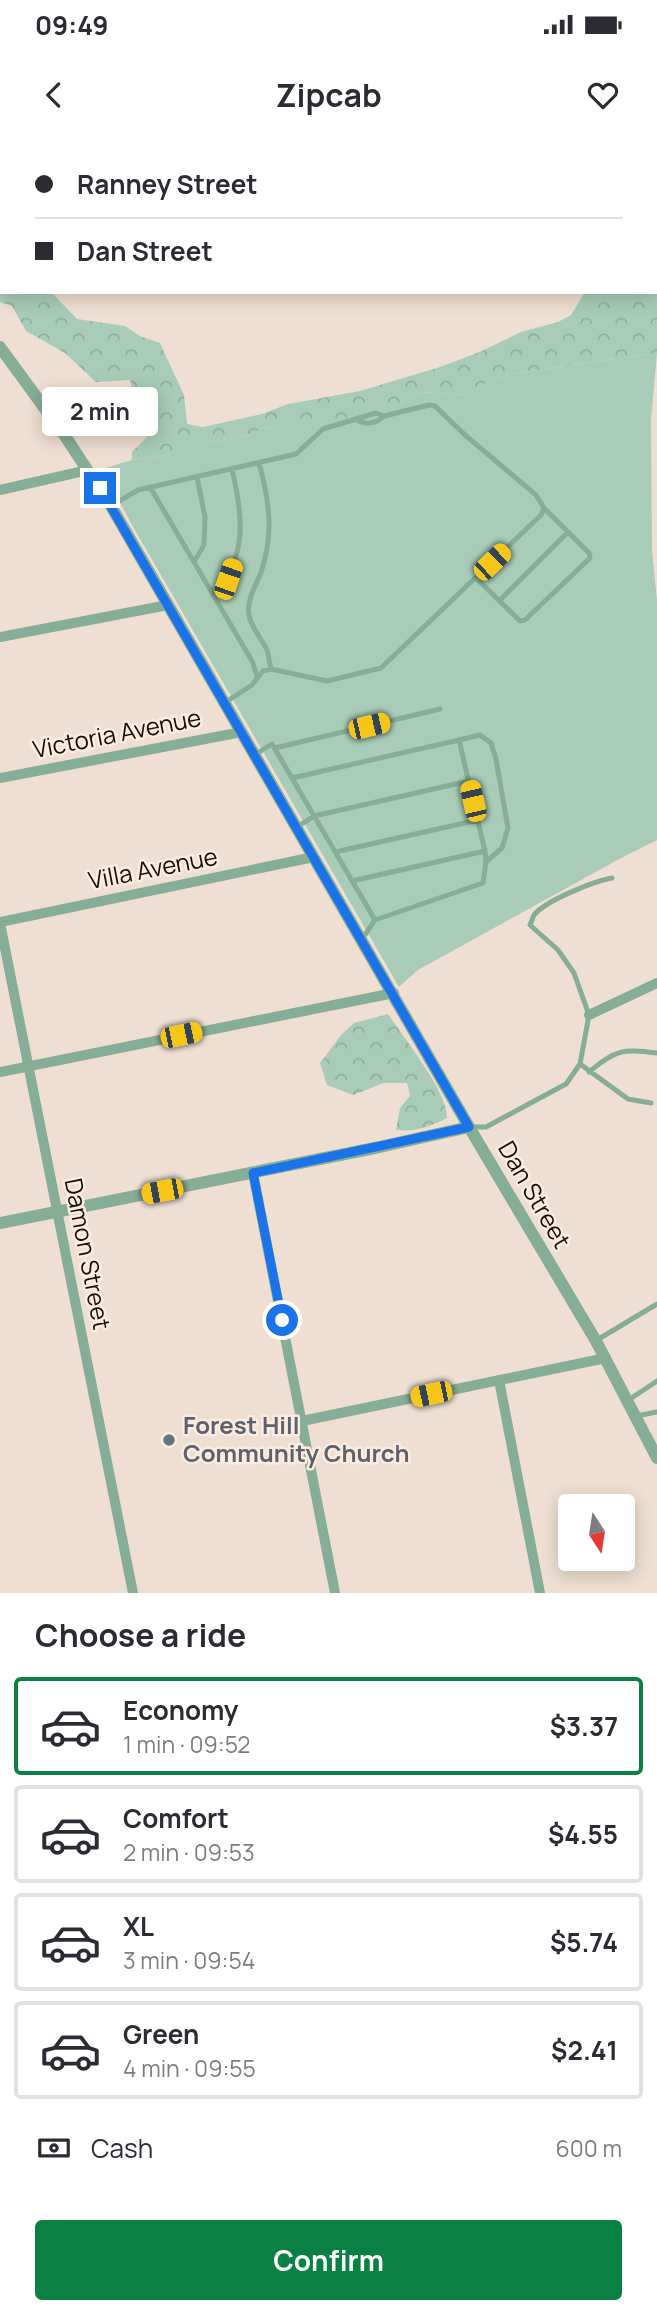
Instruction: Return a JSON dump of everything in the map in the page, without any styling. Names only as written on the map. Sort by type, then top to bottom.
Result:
[{"type":"street","name":"Dan Street","points":[[0,347],[111,506],[469,1127],[606,1358],[657,1458]]},
{"type":"street","points":[[0,490],[88,470]]},
{"type":"street","points":[[0,637],[168,605]]},
{"type":"street","name":"Victoria Avenue","points":[[0,778],[242,732]]},
{"type":"street","name":"Villa Avenue","points":[[0,923],[314,857]]},
{"type":"street","name":"Damon Street","points":[[0,923],[133,1593]]},
{"type":"street","points":[[589,1015],[657,983]]},
{"type":"street","points":[[0,1072],[394,993]]},
{"type":"street","points":[[0,1223],[469,1127]]},
{"type":"street","points":[[253,1173],[335,1593]]},
{"type":"street","points":[[302,1421],[606,1358]]},
{"type":"street","points":[[499,1380],[540,1593]]},
{"type":"lane","points":[[111,506],[127,494],[150,487],[296,454],[323,429],[356,420],[370,423],[384,416],[429,405],[439,408],[465,435],[536,495],[544,508],[589,553],[590,558],[520,621],[476,578]]},
{"type":"lane","points":[[259,463],[268,494],[268,543],[248,613],[267,651],[271,669]]},
{"type":"lane","points":[[214,596],[228,579],[241,540],[241,508],[232,469]]},
{"type":"lane","points":[[194,562],[204,545],[205,517],[197,477]]},
{"type":"lane","points":[[150,487],[252,661],[257,676]]},
{"type":"lane","points":[[225,703],[244,692],[263,671],[271,669],[327,681],[375,671],[387,664],[541,515],[544,508]]},
{"type":"lane","points":[[500,600],[568,532]]},
{"type":"lane","points":[[275,748],[440,709]]},
{"type":"lane","points":[[292,778],[480,735],[491,743],[496,759],[508,828],[502,848],[486,862]]},
{"type":"lane","points":[[362,939],[375,920],[483,884],[485,851],[459,740]]},
{"type":"lane","points":[[255,755],[272,744],[275,748],[375,920]]},
{"type":"lane","points":[[297,827],[314,816],[469,782]]},
{"type":"lane","points":[[335,852],[478,820]]},
{"type":"lane","points":[[352,881],[485,851]]},
{"type":"lane","points":[[469,1127],[486,1127],[566,1084],[580,1064],[589,1015],[574,973],[558,950],[530,925],[534,915],[547,905],[584,886],[612,878]]},
{"type":"lane","points":[[589,1072],[609,1055],[627,1049],[657,1053]]},
{"type":"lane","points":[[580,1064],[628,1099],[651,1103]]},
{"type":"lane","points":[[596,1341],[657,1304]]},
{"type":"lane","points":[[627,1401],[657,1381]]},
{"type":"lane","points":[[635,1416],[657,1412]]},
{"type":"green space","points":[[0,294],[53,294],[77,319],[125,326],[140,336],[160,343],[184,395],[187,424],[203,427],[262,414],[288,404],[360,391],[440,367],[521,332],[558,322],[571,315],[584,294],[657,294],[657,353],[510,374],[481,385],[467,395],[422,392],[393,406],[337,420],[275,429],[263,427],[251,435],[199,444],[186,452],[132,460],[132,452],[149,435],[140,419],[130,380],[96,382],[65,353],[26,331],[12,306],[0,302]]},
{"type":"green space","points":[[657,353],[651,420],[652,550],[657,601],[657,840],[418,970],[399,987],[102,469],[132,460],[186,452],[199,444],[251,435],[263,427],[275,429],[393,406],[422,392],[467,395],[481,385],[510,374]]},
{"type":"green space","points":[[388,1014],[433,1080],[447,1118],[422,1128],[396,1130],[400,1108],[410,1096],[407,1083],[384,1083],[353,1095],[327,1085],[320,1063],[342,1034],[354,1023]]},
{"type":"place","name":"Forest Hill Community Church","points":[[169,1440]]},
{"type":"route","points":[[100,488],[469,1127],[253,1173],[282,1320]]}]
